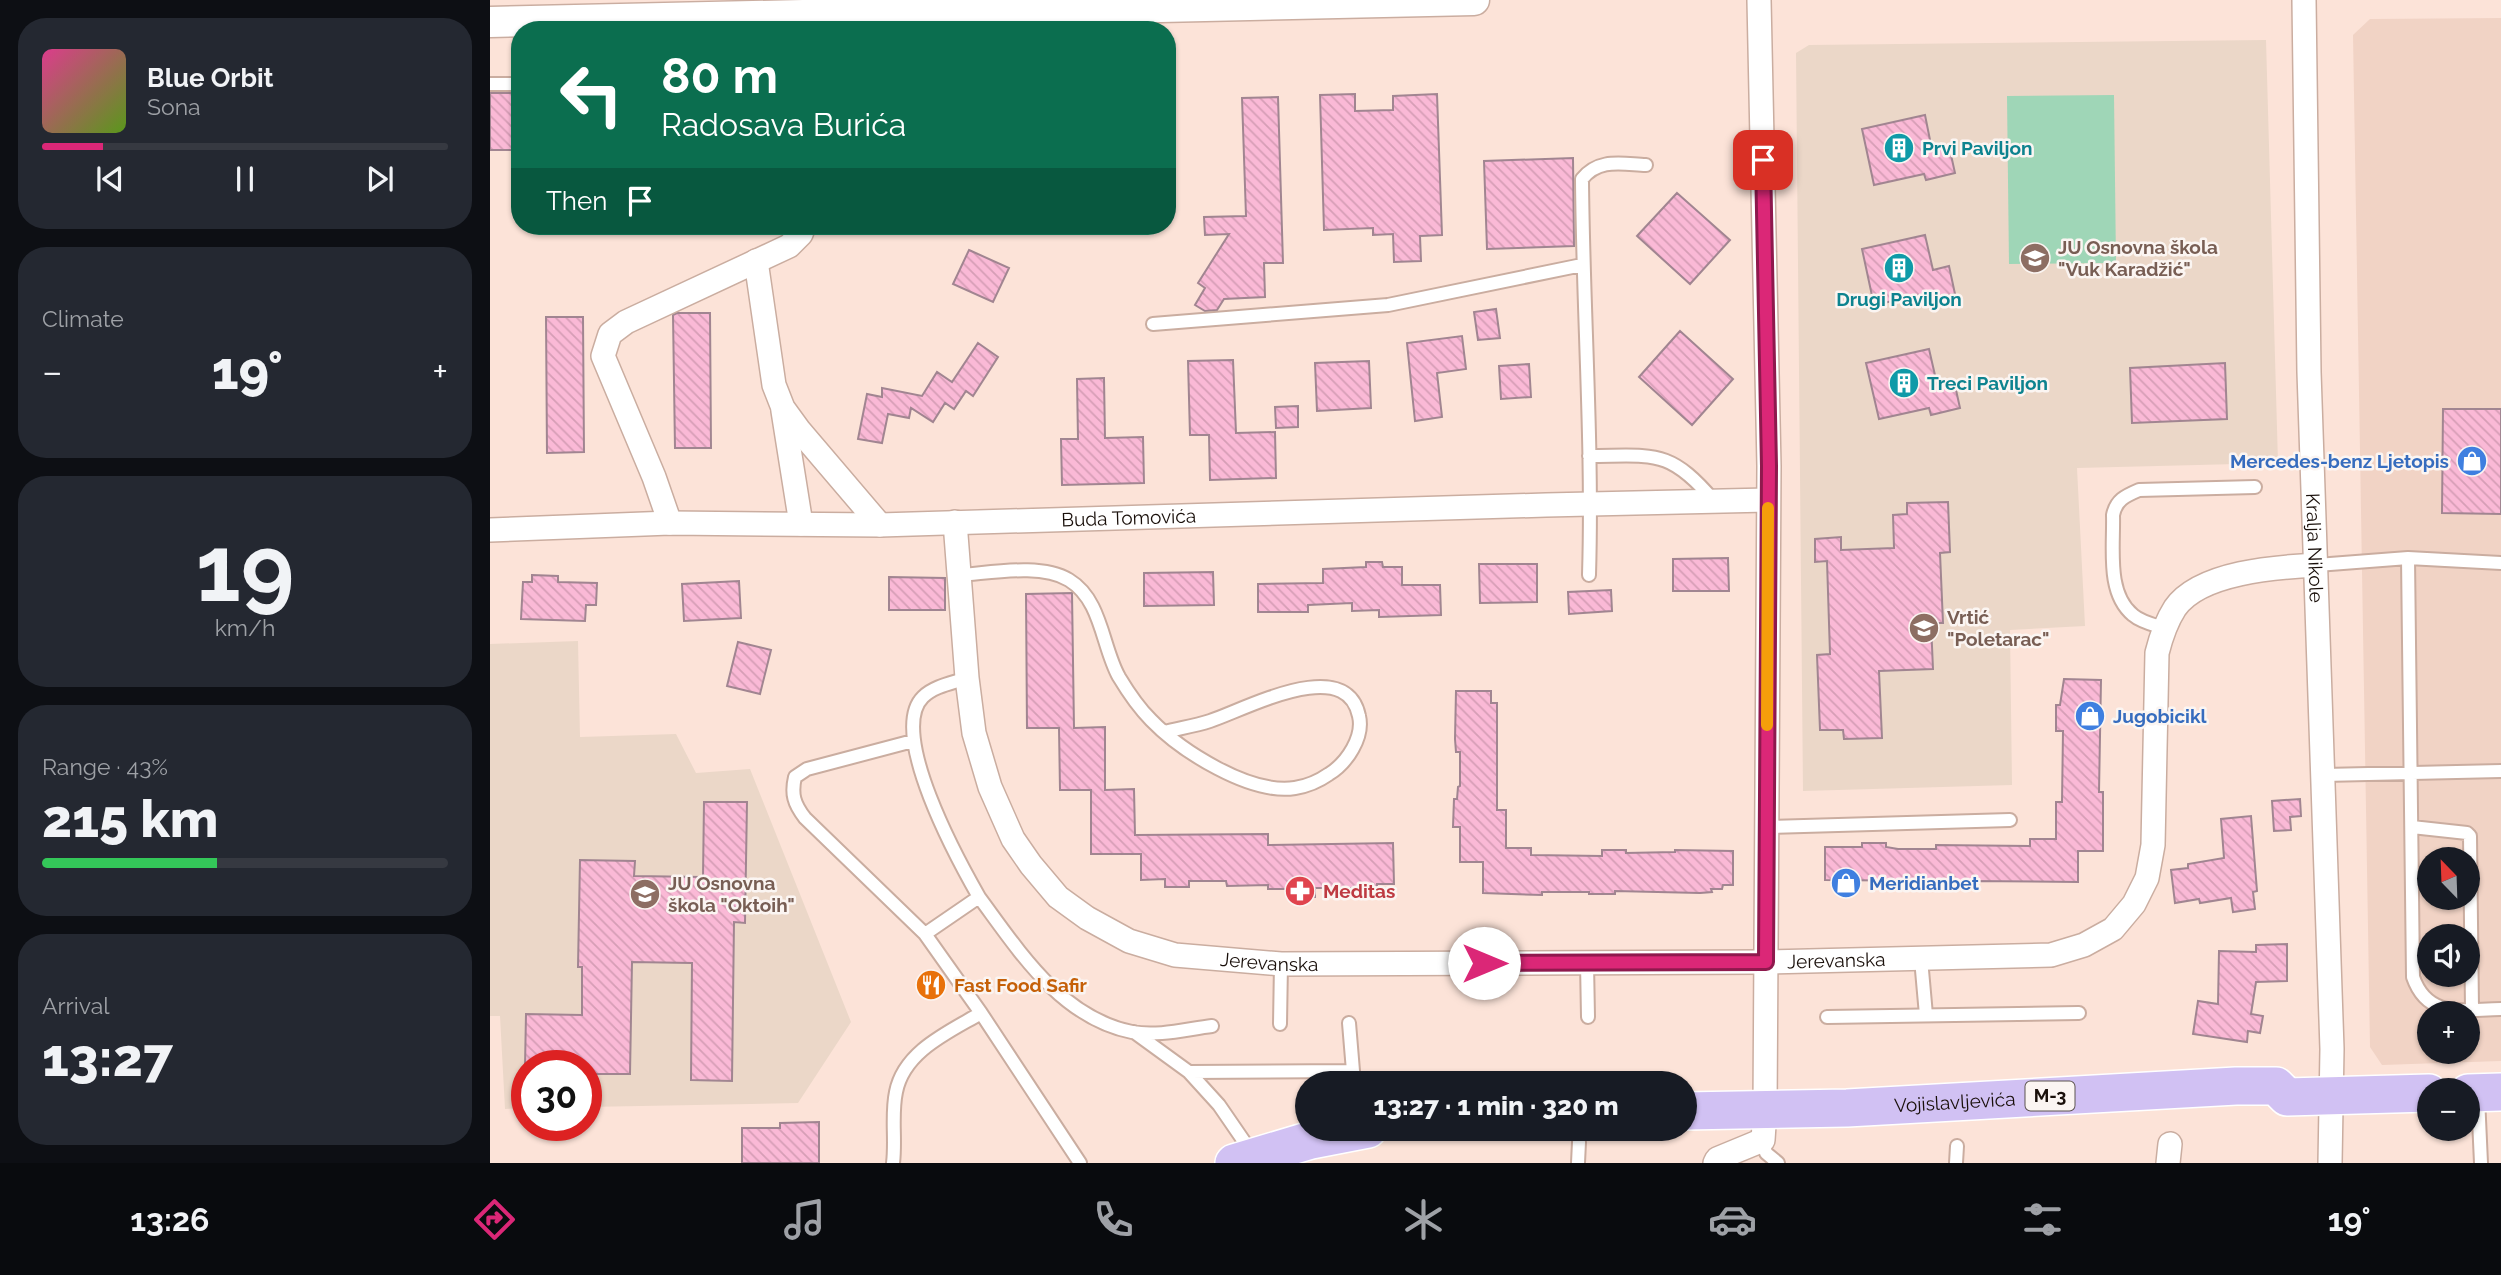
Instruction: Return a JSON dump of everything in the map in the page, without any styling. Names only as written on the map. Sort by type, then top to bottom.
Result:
[{"type":"main road","name":"Vojislavljevića","points":[[1697,1113],[1764,1125],[2236,1086],[2276,1086],[2287,1097],[2417,1094]]},
{"type":"main road","points":[[1244,1160],[1308,1141]]},
{"type":"street","points":[[535,21],[1474,0]]},
{"type":"street","points":[[1715,1163],[1764,1125],[1768,500],[1759,0]]},
{"type":"street","name":"Kralja Nikole","points":[[2304,0],[2309,372],[2324,775],[2332,1096],[2330,1163]]},
{"type":"street","points":[[490,22],[511,22]]},
{"type":"street","points":[[670,523],[654,477],[603,356],[610,334],[626,322],[789,246],[800,235]]},
{"type":"street","points":[[755,261],[774,385],[783,408],[801,524]]},
{"type":"street","points":[[783,408],[880,525]]},
{"type":"street","name":"Buda Tomovića","points":[[490,530],[670,523],[880,525],[1768,500]]},
{"type":"street","name":"Jerevanska","points":[[955,522],[974,733],[990,787],[1013,839],[1031,865],[1058,897],[1087,918],[1129,941],[1175,955],[1281,964],[1766,962],[2050,955],[2084,945],[2113,929],[2134,904],[2147,878],[2153,845],[2157,653],[2164,628],[2177,605],[2199,589],[2256,569],[2317,565]]},
{"type":"lane","points":[[490,84],[511,84]]},
{"type":"lane","points":[[1589,575],[1591,504],[1582,265],[1582,179],[1591,169],[1606,163],[1646,165]]},
{"type":"lane","points":[[1153,324],[1388,305],[1582,265]]},
{"type":"lane","points":[[1590,456],[1650,456],[1668,460],[1684,469],[1714,502]]},
{"type":"lane","points":[[2164,628],[2135,617],[2120,601],[2115,582],[2115,505],[2124,497],[2139,491],[2255,487]]},
{"type":"lane","points":[[2317,565],[2407,558],[2501,563]]},
{"type":"lane","points":[[2407,558],[2413,977],[2418,991],[2427,1001]]},
{"type":"lane","points":[[959,575],[1017,570],[1054,574],[1068,580],[1080,589],[1097,617],[1110,657],[1125,687],[1150,719],[1164,732],[1183,747],[1224,771],[1254,783],[1293,789],[1321,779],[1339,766],[1357,739],[1360,726],[1359,715],[1351,698],[1337,688],[1328,686],[1295,691],[1209,722],[1164,732]]},
{"type":"lane","points":[[967,678],[934,690],[922,698],[916,709],[914,741],[927,791],[949,843],[979,897],[1034,972],[1067,1000],[1098,1020],[1133,1032],[1189,1072],[1219,1105],[1244,1160]]},
{"type":"lane","points":[[914,741],[807,769],[795,777],[793,798],[805,818],[925,934],[982,1013],[1080,1163]]},
{"type":"lane","points":[[2324,775],[2501,771]]},
{"type":"lane","points":[[1767,827],[2010,820]]},
{"type":"lane","points":[[2412,827],[2467,833],[2470,836],[2472,1001]]},
{"type":"lane","points":[[925,934],[979,897]]},
{"type":"lane","points":[[1921,958],[1926,1015]]},
{"type":"lane","points":[[1587,963],[1588,1017]]},
{"type":"lane","points":[[1280,1024],[1281,964]]},
{"type":"lane","points":[[2480,1009],[2501,1009]]},
{"type":"lane","points":[[893,1163],[896,1093],[903,1072],[917,1054],[935,1040],[982,1013]]},
{"type":"lane","points":[[1827,1017],[2079,1013]]},
{"type":"lane","points":[[1349,1023],[1353,1071]]},
{"type":"lane","points":[[1133,1032],[1171,1032],[1212,1026]]},
{"type":"lane","points":[[1189,1072],[1295,1075]]},
{"type":"lane","points":[[2481,1163],[2482,1092]]},
{"type":"lane","points":[[1764,1125],[1766,1153],[1778,1163]]},
{"type":"lane","points":[[1578,1142],[1578,1163]]},
{"type":"lane","points":[[1956,1146],[1956,1163]]},
{"type":"shaded area","points":[[2501,18],[2501,1061],[2480,1062],[2480,1001],[2417,1001],[2417,1064],[2382,1065],[2370,1047],[2353,35],[2370,19]]},
{"type":"shaded area","name":"JU Osnovna škola \"Vuk Karadžić\"","points":[[2266,40],[2278,463],[2077,468],[2085,626],[2010,630],[2012,785],[1803,791],[1796,53],[1809,45]]},
{"type":"shaded area","name":"JU Osnovna škola \"Oktoih\"","points":[[578,641],[580,737],[676,734],[696,773],[750,769],[851,1022],[798,1103],[602,1107],[602,1050],[511,1050],[511,1109],[505,1109],[500,1016],[490,1016],[490,644]]},
{"type":"green space","points":[[2114,95],[2116,263],[2009,264],[2007,96]]},
{"type":"building","points":[[490,93],[511,93],[511,150],[490,150]]},
{"type":"building","points":[[1355,94],[1355,111],[1393,110],[1393,96],[1437,94],[1442,235],[1420,236],[1421,261],[1394,262],[1393,234],[1373,235],[1373,228],[1324,230],[1320,95]]},
{"type":"building","points":[[1278,97],[1283,263],[1264,263],[1265,297],[1224,299],[1217,310],[1205,311],[1195,305],[1205,288],[1198,283],[1229,234],[1205,235],[1204,217],[1246,216],[1242,98]]},
{"type":"building","name":"Prvi Paviljon","points":[[1925,115],[1932,150],[1949,146],[1955,173],[1926,180],[1924,174],[1874,185],[1862,129]]},
{"type":"building","points":[[1573,158],[1574,246],[1487,249],[1484,161]]},
{"type":"building","points":[[1677,193],[1730,240],[1690,284],[1637,236]]},
{"type":"building","name":"Drugi Paviljon","points":[[1925,235],[1933,270],[1949,266],[1955,294],[1926,300],[1925,294],[1874,305],[1862,249]]},
{"type":"building","points":[[969,250],[1009,268],[993,302],[953,284]]},
{"type":"building","points":[[1496,309],[1500,338],[1478,340],[1474,312]]},
{"type":"building","points":[[710,313],[711,448],[675,448],[673,315]]},
{"type":"building","points":[[546,317],[583,317],[584,452],[547,453]]},
{"type":"building","points":[[1680,331],[1733,379],[1692,425],[1639,377]]},
{"type":"building","points":[[1462,336],[1466,369],[1437,373],[1442,417],[1415,421],[1407,343]]},
{"type":"building","points":[[978,343],[998,357],[973,396],[966,391],[954,409],[945,403],[933,422],[911,408],[909,418],[888,414],[882,443],[858,439],[867,394],[882,397],[882,388],[922,396],[937,372],[952,382]]},
{"type":"building","name":"Treci Paviljon","points":[[1929,349],[1937,384],[1954,381],[1960,408],[1931,415],[1929,408],[1879,419],[1866,363]]},
{"type":"building","points":[[1233,360],[1236,433],[1275,432],[1276,478],[1210,480],[1209,435],[1190,435],[1188,361]]},
{"type":"building","points":[[1369,361],[1371,408],[1317,411],[1315,363]]},
{"type":"building","points":[[2225,363],[2227,419],[2132,423],[2130,368]]},
{"type":"building","points":[[1529,364],[1531,397],[1501,399],[1499,366]]},
{"type":"building","points":[[1104,378],[1105,438],[1143,437],[1144,483],[1062,485],[1061,439],[1078,439],[1077,379]]},
{"type":"building","points":[[1298,406],[1298,427],[1276,428],[1275,407]]},
{"type":"building","name":"Mercedes-benz Ljetopis","points":[[2443,409],[2501,409],[2501,514],[2442,513]]},
{"type":"building","points":[[1948,502],[1950,552],[1940,553],[1943,623],[1931,623],[1933,669],[1879,671],[1882,738],[1844,739],[1843,730],[1820,730],[1817,655],[1830,654],[1827,561],[1815,562],[1815,539],[1841,537],[1841,550],[1894,548],[1893,515],[1907,514],[1907,503]]},
{"type":"building","points":[[1728,558],[1729,591],[1673,591],[1673,559]]},
{"type":"building","points":[[1366,562],[1382,562],[1383,567],[1402,567],[1402,585],[1440,585],[1441,615],[1379,617],[1379,610],[1352,611],[1352,603],[1308,605],[1308,612],[1258,612],[1258,584],[1323,583],[1323,569],[1366,567]]},
{"type":"building","points":[[1479,564],[1537,564],[1537,602],[1480,603]]},
{"type":"building","points":[[1213,572],[1214,605],[1144,606],[1144,573]]},
{"type":"building","points":[[532,575],[558,576],[558,582],[597,583],[596,605],[586,605],[585,621],[521,619],[523,582],[532,582]]},
{"type":"building","points":[[889,577],[945,578],[945,610],[889,610]]},
{"type":"building","points":[[739,581],[741,618],[684,621],[682,584]]},
{"type":"building","points":[[1611,590],[1612,611],[1569,614],[1568,592]]},
{"type":"building","points":[[1072,593],[1074,728],[1105,727],[1105,790],[1134,789],[1135,835],[1268,834],[1268,845],[1393,843],[1394,884],[1377,884],[1377,895],[1353,895],[1352,888],[1315,888],[1315,897],[1288,897],[1288,889],[1268,889],[1268,885],[1227,886],[1226,881],[1189,881],[1189,887],[1165,887],[1165,879],[1141,880],[1141,854],[1091,854],[1091,790],[1060,790],[1059,728],[1027,728],[1026,594]]},
{"type":"building","points":[[738,642],[771,650],[760,694],[727,686]]},
{"type":"building","points":[[2064,679],[2101,680],[2099,792],[2103,792],[2103,851],[2078,851],[2078,882],[1969,881],[1969,885],[1945,885],[1945,881],[1825,880],[1825,847],[1862,847],[1862,843],[1886,843],[1886,847],[1898,849],[1936,849],[1936,845],[2030,846],[2030,839],[2056,839],[2056,802],[2062,802],[2063,731],[2056,731],[2056,705],[2060,705]]},
{"type":"building","points":[[1456,691],[1491,691],[1491,703],[1497,703],[1497,810],[1506,810],[1506,848],[1531,848],[1531,855],[1602,856],[1602,850],[1626,850],[1626,853],[1733,851],[1733,885],[1723,885],[1722,889],[1700,893],[1483,893],[1483,862],[1460,862],[1460,827],[1453,827],[1454,799],[1457,799],[1460,786],[1460,752],[1456,752],[1455,739]]},
{"type":"building","points":[[2300,799],[2301,816],[2290,817],[2291,830],[2274,831],[2272,801]]},
{"type":"building","points":[[704,802],[747,802],[745,923],[734,922],[732,1081],[691,1080],[692,963],[632,962],[630,1074],[602,1074],[602,1050],[525,1050],[526,1014],[582,1015],[582,967],[578,967],[580,860],[635,861],[634,876],[703,877]]},
{"type":"building","points":[[2251,816],[2257,891],[2253,892],[2255,909],[2233,912],[2231,898],[2200,903],[2199,899],[2175,903],[2171,870],[2224,858],[2221,819]]},
{"type":"building","points":[[2287,944],[2287,981],[2256,982],[2251,1014],[2263,1016],[2260,1033],[2248,1031],[2247,1042],[2193,1034],[2198,1001],[2218,1004],[2219,951],[2256,952],[2256,945]]},
{"type":"building","points":[[819,1122],[819,1163],[742,1163],[742,1128],[780,1128],[780,1123]]},
{"type":"slow traffic","points":[[1767,725],[1768,508]]},
{"type":"place","name":"Prvi Paviljon","points":[[1899,148]]},
{"type":"place","name":"JU Osnovna škola \"Vuk Karadžić\"","points":[[2035,258]]},
{"type":"place","name":"Drugi Paviljon","points":[[1899,268]]},
{"type":"place","name":"Treci Paviljon","points":[[1904,383]]},
{"type":"place","name":"Mercedes-benz Ljetopis","points":[[2472,461]]},
{"type":"place","name":"Vrtić \"Poletarac\"","points":[[1924,628]]},
{"type":"place","name":"Jugobicikl","points":[[2090,716]]},
{"type":"place","name":"Meridianbet","points":[[1846,883]]},
{"type":"place","name":"Meditas","points":[[1300,891]]},
{"type":"place","name":"JU Osnovna škola \"Oktoih\"","points":[[645,894]]},
{"type":"place","name":"Fast Food Safir","points":[[931,985]]},
{"type":"route","points":[[1484,963],[1766,962],[1769,466],[1763,160]]}]
